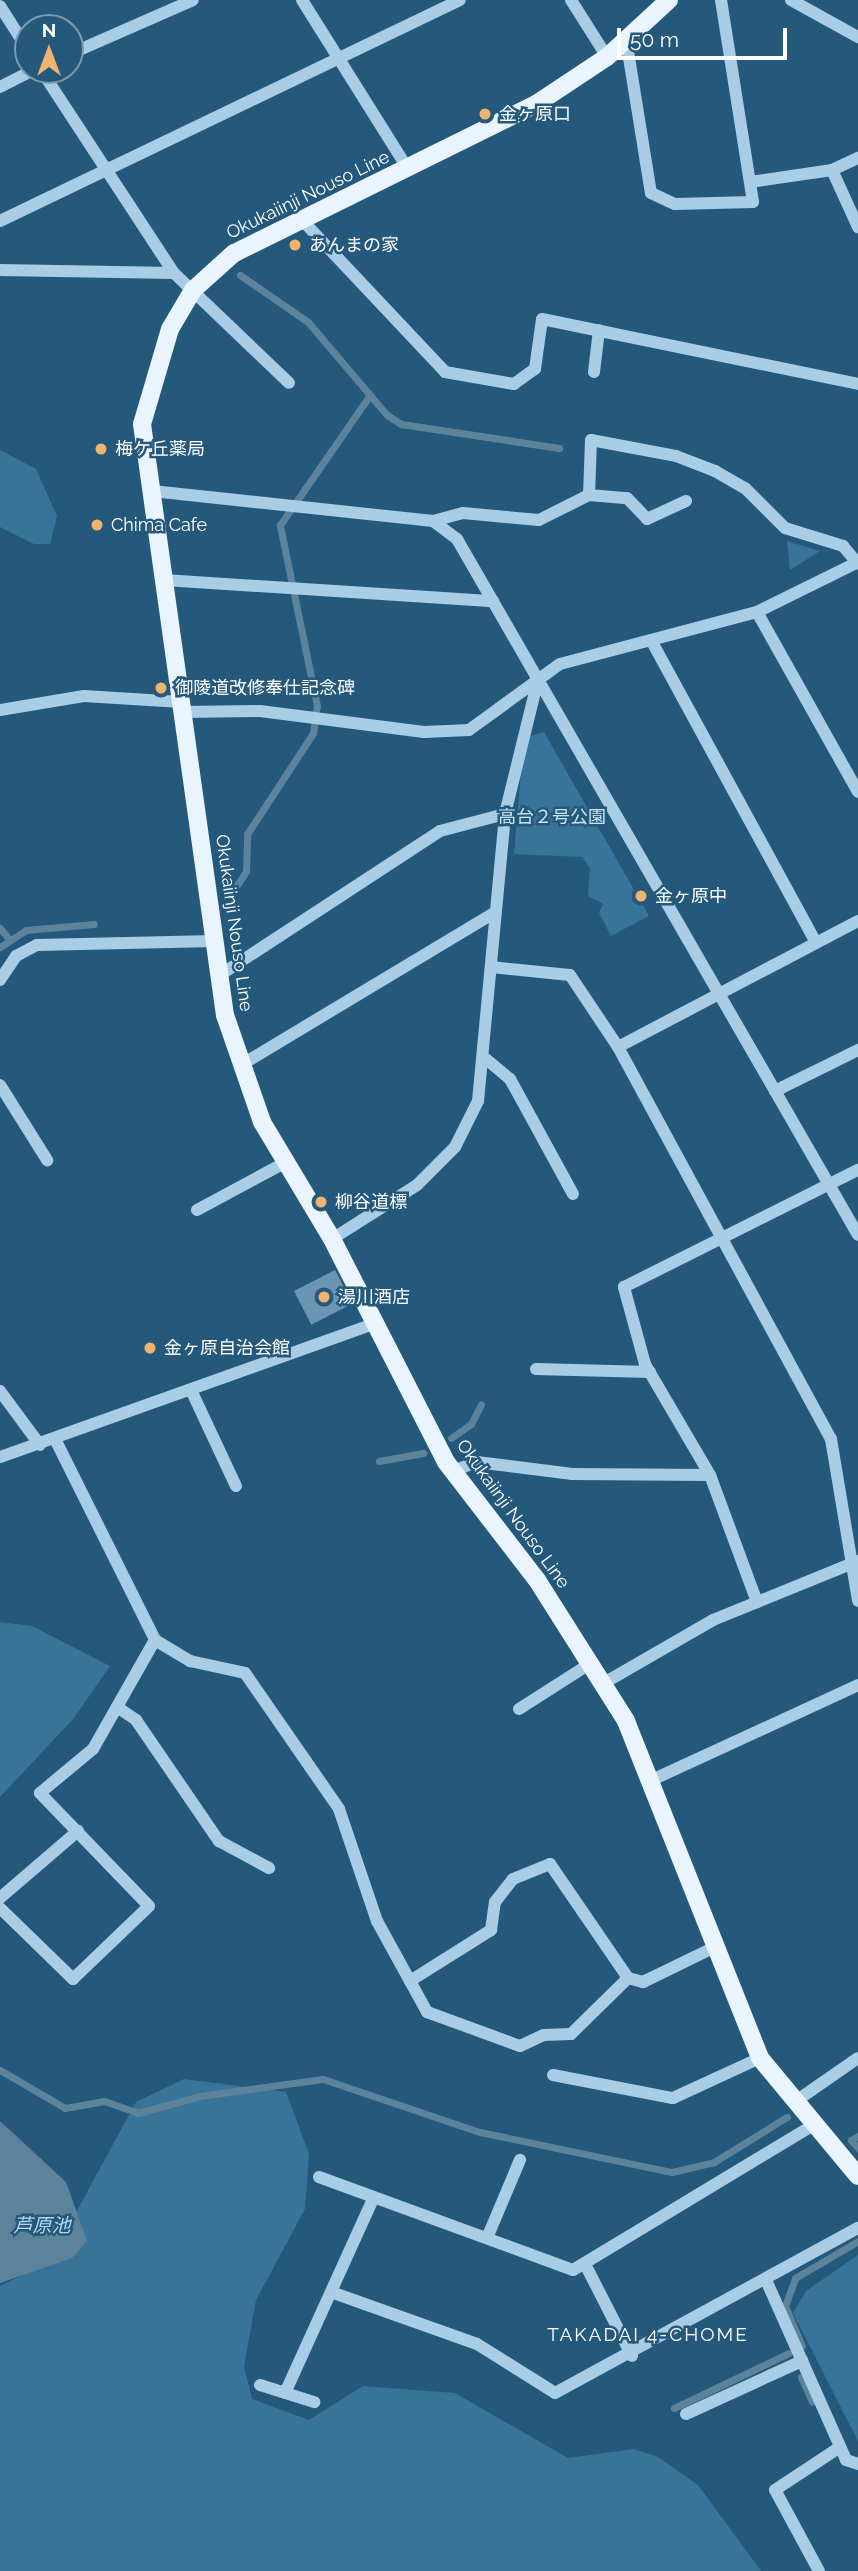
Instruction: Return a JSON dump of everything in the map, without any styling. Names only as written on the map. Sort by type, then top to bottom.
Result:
[{"type":"main road","name":"Okukaiinji Nouso Line","points":[[669,0],[607,57],[536,104],[234,253],[193,290],[170,329],[142,424],[220,975],[241,1065],[262,1122],[332,1238],[453,1471],[604,1682],[654,1779],[760,2058],[858,2176]]},
{"type":"street","points":[[84,48],[193,0]]},
{"type":"street","points":[[302,0],[408,169]]},
{"type":"street","points":[[0,220],[460,0]]},
{"type":"street","points":[[571,0],[607,57]]},
{"type":"street","points":[[626,39],[651,193],[675,204],[753,202],[721,0]]},
{"type":"street","points":[[791,0],[858,37]]},
{"type":"street","points":[[0,6],[14,28]]},
{"type":"street","points":[[50,84],[174,273],[289,383]]},
{"type":"street","points":[[750,182],[832,170],[858,158]]},
{"type":"street","points":[[832,170],[858,227]]},
{"type":"street","points":[[302,220],[444,372],[514,384],[535,369],[542,319],[858,384]]},
{"type":"street","points":[[0,270],[174,273]]},
{"type":"street","points":[[594,372],[598,330]]},
{"type":"street","points":[[0,710],[84,696],[182,707],[260,711],[424,732],[469,730],[560,664],[757,612],[858,563],[843,546],[785,528],[744,488],[676,456],[591,440],[589,495]]},
{"type":"street","points":[[152,491],[433,521],[463,513],[539,520],[589,495],[627,498],[647,519],[686,501]]},
{"type":"street","points":[[433,521],[457,539],[858,1235]]},
{"type":"street","points":[[164,580],[493,601]]},
{"type":"street","points":[[757,612],[858,792]]},
{"type":"street","points":[[651,640],[816,943]]},
{"type":"street","points":[[332,1238],[417,1185],[455,1147],[478,1101],[486,1059],[492,914],[505,814],[538,680]]},
{"type":"street","points":[[220,975],[440,831],[505,814]]},
{"type":"street","points":[[241,1065],[492,914]]},
{"type":"street","points":[[618,1047],[858,921]]},
{"type":"street","points":[[0,980],[16,956],[37,945],[215,940]]},
{"type":"street","points":[[491,967],[570,975],[618,1047],[721,1243],[831,1439],[855,1562],[858,1601]]},
{"type":"street","points":[[775,1091],[858,1050]]},
{"type":"street","points":[[486,1059],[510,1079],[573,1194]]},
{"type":"street","points":[[0,1085],[47,1160]]},
{"type":"street","points":[[197,1210],[286,1162]]},
{"type":"street","points":[[757,1602],[710,1475],[650,1372],[624,1287],[721,1243],[858,1170]]},
{"type":"street","points":[[0,1457],[40,1445],[376,1323]]},
{"type":"street","points":[[536,1369],[650,1372]]},
{"type":"street","points":[[191,1390],[236,1486]]},
{"type":"street","points":[[0,1391],[40,1445]]},
{"type":"street","points":[[55,1439],[155,1640],[190,1661],[245,1674],[338,1809],[377,1922],[426,2012],[520,2046],[544,2035],[571,2034],[628,1978]]},
{"type":"street","points":[[453,1471],[477,1462],[572,1474],[710,1475]]},
{"type":"street","points":[[604,1682],[757,1602],[855,1562]]},
{"type":"street","points":[[0,1908],[73,1979],[149,1906],[40,1793],[93,1749],[155,1640]]},
{"type":"street","points":[[519,1709],[591,1662]]},
{"type":"street","points":[[654,1779],[858,1685]]},
{"type":"street","points":[[117,1707],[136,1720],[219,1841],[269,1868]]},
{"type":"street","points":[[0,1899],[78,1831]]},
{"type":"street","points":[[410,1981],[491,1930],[495,1902],[513,1879],[550,1864],[628,1978],[643,1982],[717,1945]]},
{"type":"street","points":[[553,2075],[673,2098],[760,2058]]},
{"type":"street","points":[[796,2101],[858,2058]]},
{"type":"street","points":[[319,2177],[573,2270],[586,2266],[815,2124]]},
{"type":"street","points":[[487,2238],[520,2160]]},
{"type":"street","points":[[285,2393],[374,2197]]},
{"type":"street","points":[[331,2292],[477,2344],[555,2393],[632,2356],[858,2228]]},
{"type":"street","points":[[586,2266],[632,2356]]},
{"type":"street","points":[[766,2280],[840,2447],[846,2459],[858,2464]]},
{"type":"street","points":[[686,2414],[802,2361]]},
{"type":"street","points":[[260,2385],[314,2402]]},
{"type":"street","points":[[819,2571],[775,2490],[840,2447]]},
{"type":"green space","points":[[0,450],[36,469],[57,516],[50,544],[34,544],[0,527]]},
{"type":"green space","points":[[787,541],[820,551],[790,570]]},
{"type":"green space","name":"高台２号公園","points":[[544,732],[649,916],[611,936],[599,913],[603,904],[588,896],[590,868],[582,857],[514,854],[524,738]]},
{"type":"green space","points":[[0,1622],[32,1626],[110,1666],[74,1718],[0,1797]]},
{"type":"green space","points":[[184,2079],[286,2092],[309,2154],[305,2209],[256,2300],[244,2366],[252,2399],[309,2420],[363,2386],[455,2393],[568,2458],[634,2449],[658,2457],[698,2485],[761,2571],[0,2571],[0,2286],[49,2262],[136,2102]]},
{"type":"green space","points":[[858,2255],[858,2441],[793,2313],[806,2291]]},
{"type":"water","name":"芦原池","points":[[0,2121],[66,2182],[87,2241],[72,2258],[0,2283]]},
{"type":"building","name":"湯川酒店","points":[[335,1270],[352,1304],[311,1325],[294,1291]]},
{"type":"waterway","points":[[240,275],[308,322],[387,415],[401,424],[559,448]]},
{"type":"waterway","points":[[230,896],[246,871],[247,834],[313,733],[317,706],[280,525],[370,395]]},
{"type":"waterway","points":[[0,947],[26,930],[94,924]]},
{"type":"waterway","points":[[0,928],[9,939]]},
{"type":"waterway","points":[[451,1438],[471,1424],[481,1404]]},
{"type":"waterway","points":[[379,1461],[423,1453]]},
{"type":"waterway","points":[[0,2070],[65,2108],[104,2101],[138,2113],[200,2096],[323,2079],[480,2132],[672,2172],[714,2162],[787,2117]]},
{"type":"waterway","points":[[858,2136],[851,2140],[858,2148]]},
{"type":"waterway","points":[[802,2346],[785,2306],[795,2278],[858,2241]]},
{"type":"waterway","points":[[674,2408],[789,2353]]},
{"type":"waterway","points":[[801,2377],[812,2402]]},
{"type":"place","name":"金ヶ原口","points":[[485,114]]},
{"type":"place","name":"あんまの家","points":[[295,245]]},
{"type":"place","name":"梅ケ丘薬局","points":[[101,449]]},
{"type":"place","name":"Chima Cafe","points":[[97,525]]},
{"type":"place","name":"御陵道改修奉仕記念碑","points":[[161,688]]},
{"type":"place","name":"金ヶ原中","points":[[641,896]]},
{"type":"place","name":"柳谷道標","points":[[321,1202]]},
{"type":"place","name":"湯川酒店","points":[[324,1297]]},
{"type":"place","name":"金ヶ原自治会館","points":[[150,1348]]},
{"type":"district","name":"TAKADAI 4-CHOME","points":[[648,2335]]}]
